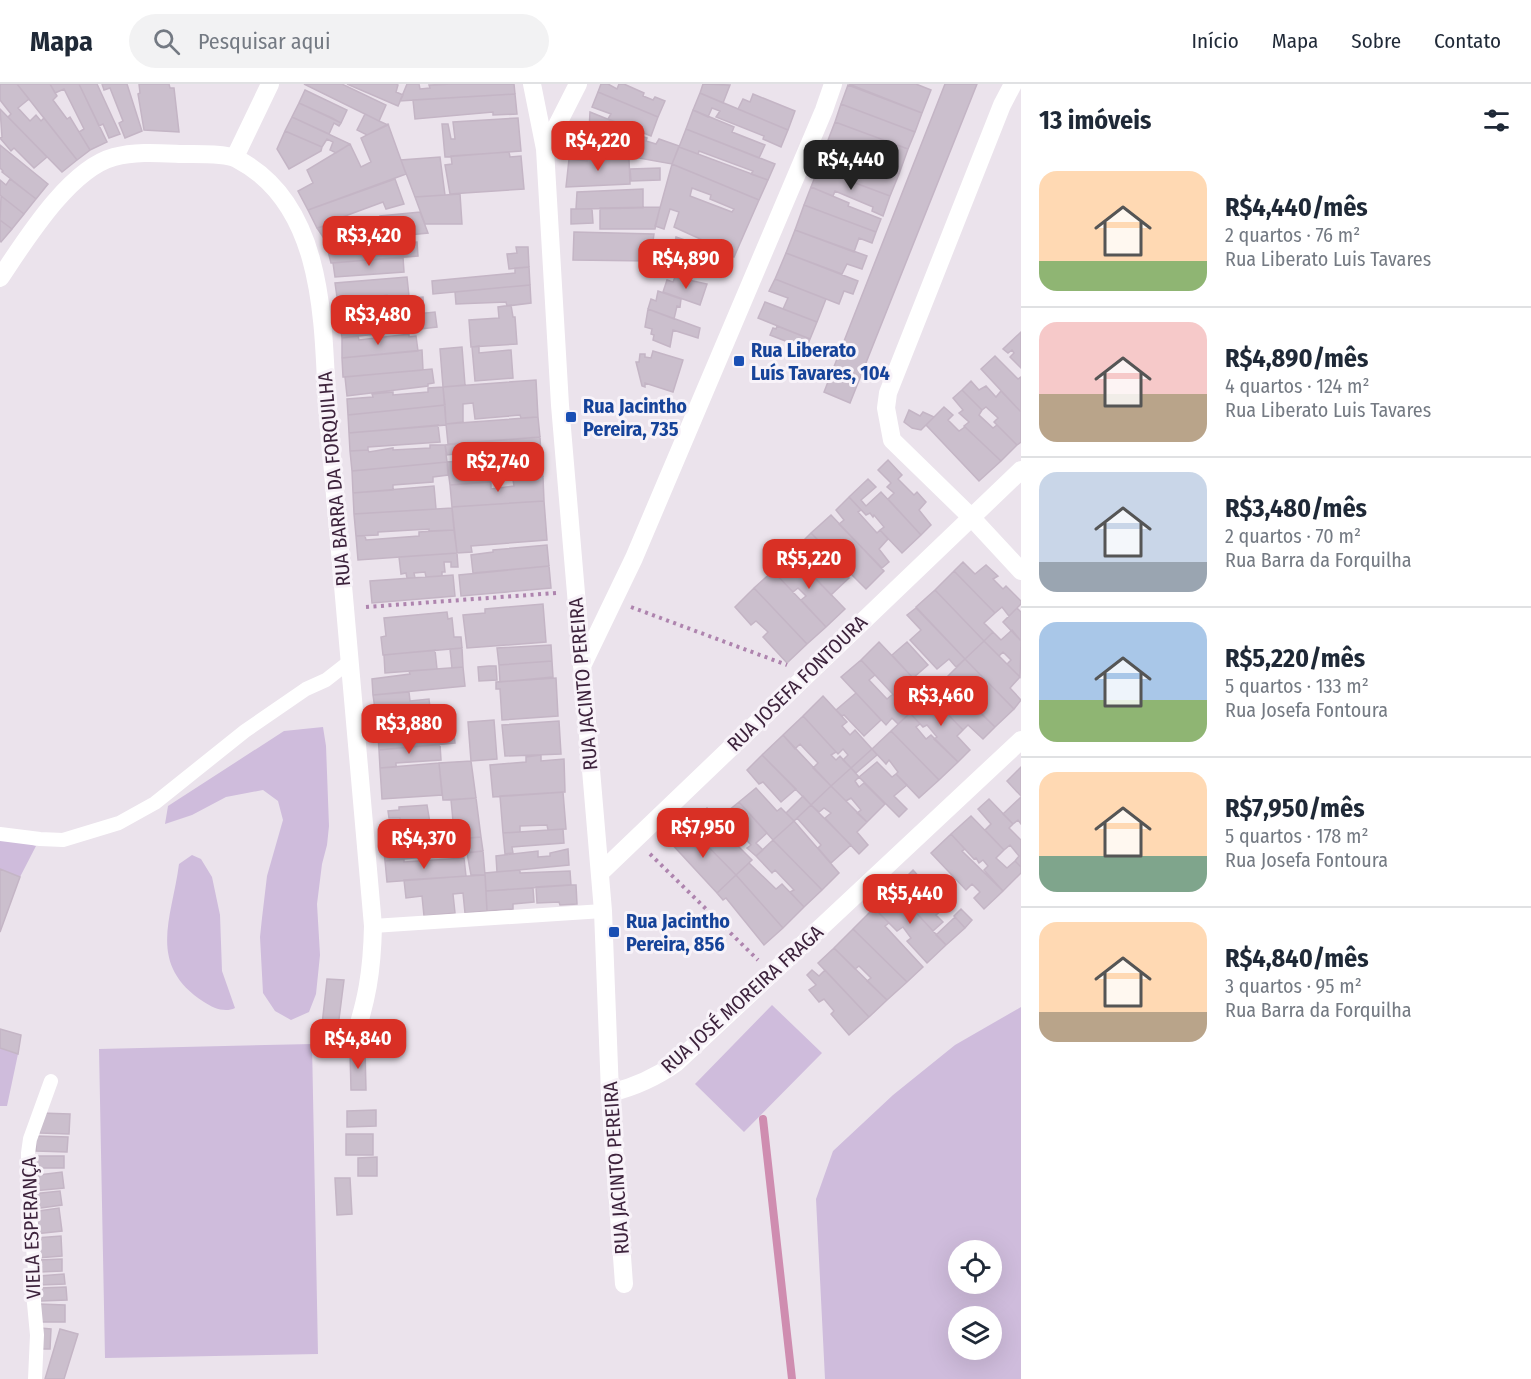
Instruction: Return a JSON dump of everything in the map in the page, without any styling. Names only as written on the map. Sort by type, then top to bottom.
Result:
[{"type":"street","points":[[0,278],[34,228],[60,197],[89,169],[114,157],[146,153],[235,157],[270,84]]},
{"type":"street","name":"RUA JACINTO PEREIRA","points":[[532,84],[545,149],[560,405],[603,911],[610,1093],[624,1284]]},
{"type":"street","points":[[545,149],[578,84]]},
{"type":"street","points":[[581,667],[634,558],[820,121],[833,84]]},
{"type":"street","points":[[1013,84],[1002,105],[888,393],[886,408],[892,440],[971,517],[1021,571]]},
{"type":"street","name":"RUA BARRA DA FORQUILHA","points":[[235,157],[262,176],[279,195],[292,215],[315,271],[323,317],[327,404],[373,926],[372,965],[365,1006],[352,1045]]},
{"type":"street","name":"RUA JOSEFA FONTOURA","points":[[600,873],[1021,470]]},
{"type":"street","name":"RUA JOSÉ MOREIRA FRAGA","points":[[610,1093],[632,1088],[657,1077],[676,1063],[1021,740]]},
{"type":"lane","points":[[0,834],[63,840],[119,823],[155,803],[245,731],[349,663]]},
{"type":"lane","points":[[373,926],[603,911]]},
{"type":"lane","name":"VIELA ESPERANÇA","points":[[35,1379],[37,1335],[28,1153],[30,1139],[51,1080]]},
{"type":"path","points":[[345,608],[575,592]]},
{"type":"path","points":[[614,600],[808,673]]},
{"type":"path","points":[[634,839],[772,973]]},
{"type":"shaded area","points":[[323,727],[326,746],[329,826],[317,904],[320,955],[316,994],[309,1012],[291,1020],[275,1011],[263,993],[260,937],[267,876],[283,820],[278,801],[263,790],[226,797],[192,815],[165,824],[168,806],[284,731]]},
{"type":"shaded area","points":[[0,839],[21,841],[36,846],[20,877],[0,869]]},
{"type":"shaded area","points":[[192,855],[201,859],[212,877],[220,915],[222,971],[235,1008],[223,1010],[204,1002],[186,987],[175,972],[169,956],[167,939],[179,864]]},
{"type":"shaded area","points":[[772,1005],[822,1053],[744,1132],[695,1084]]},
{"type":"shaded area","points":[[1021,1007],[1021,1379],[825,1379],[816,1199],[833,1151],[893,1095],[955,1045]]},
{"type":"shaded area","points":[[312,1044],[318,1354],[105,1358],[99,1049]]},
{"type":"shaded area","points":[[0,1048],[18,1054],[7,1106],[0,1106]]},
{"type":"building","points":[[0,84],[17,84],[29,99],[18,108],[30,121],[36,115],[41,121],[44,118],[77,160],[62,172],[8,117],[11,114],[0,100]]},
{"type":"building","points":[[17,84],[50,84],[57,96],[53,100],[67,119],[70,117],[90,150],[77,160]]},
{"type":"building","points":[[50,84],[79,84],[107,142],[90,150],[79,132],[84,129],[64,89],[55,93]]},
{"type":"building","points":[[79,84],[97,84],[120,134],[109,138],[103,124],[99,126]]},
{"type":"building","points":[[102,84],[127,84],[142,131],[125,138],[119,123],[123,121],[110,88],[104,90]]},
{"type":"building","points":[[139,84],[169,84],[170,88],[174,88],[179,132],[144,130],[138,94],[140,93]]},
{"type":"building","points":[[304,84],[342,84],[386,105],[379,121]]},
{"type":"building","points":[[347,84],[396,84],[398,85],[396,92],[403,95],[398,106]]},
{"type":"building","points":[[407,84],[419,84],[420,89],[430,88],[429,85],[514,84],[515,94],[400,101]]},
{"type":"building","points":[[601,84],[608,84],[617,89],[619,84],[624,84],[644,93],[643,96],[665,101],[658,117],[598,92]]},
{"type":"building","points":[[703,84],[730,85],[723,103],[700,93]]},
{"type":"building","points":[[849,84],[916,84],[931,90],[922,113]]},
{"type":"building","points":[[945,84],[977,84],[850,403],[824,392]]},
{"type":"building","points":[[848,85],[922,113],[915,132],[841,104]]},
{"type":"building","points":[[305,90],[347,110],[341,123],[299,103]]},
{"type":"building","points":[[598,92],[658,117],[651,136],[608,119],[611,114],[592,107]]},
{"type":"building","points":[[700,93],[788,130],[781,147],[763,139],[764,136],[716,117],[720,111],[712,108],[708,117],[693,110]]},
{"type":"building","points":[[515,94],[517,114],[493,115],[493,112],[415,119],[413,100]]},
{"type":"building","points":[[753,94],[795,111],[788,130],[738,109],[743,99],[750,102]]},
{"type":"building","points":[[299,103],[341,123],[339,126],[334,123],[329,134],[292,117]]},
{"type":"building","points":[[841,104],[915,132],[908,149],[835,122]]},
{"type":"building","points":[[0,109],[47,157],[34,168],[14,148],[11,151],[0,138],[2,137]]},
{"type":"building","points":[[693,110],[734,127],[732,132],[765,145],[759,158],[686,129]]},
{"type":"building","points":[[590,112],[627,127],[625,131],[647,138],[646,141],[656,144],[659,139],[679,146],[672,164],[588,149]]},
{"type":"building","points":[[365,114],[388,125],[367,135],[357,130]]},
{"type":"building","points":[[292,117],[350,144],[336,153],[330,150],[333,142],[327,139],[322,147],[285,131]]},
{"type":"building","points":[[518,118],[521,151],[445,157],[442,124],[448,124],[451,139],[455,139],[453,122]]},
{"type":"building","points":[[835,122],[908,149],[899,174],[825,148]]},
{"type":"building","points":[[388,124],[406,174],[308,210],[298,191],[313,183],[307,170],[350,144],[361,167],[371,162],[361,138]]},
{"type":"building","points":[[686,129],[775,164],[768,180],[751,174],[753,171],[699,151],[698,154],[679,147]]},
{"type":"building","points":[[285,131],[322,147],[321,151],[289,169],[277,149]]},
{"type":"building","points":[[0,145],[48,184],[36,199],[2,172]]},
{"type":"building","points":[[679,147],[768,180],[759,200],[672,164]]},
{"type":"building","points":[[825,148],[899,174],[890,196],[818,169]]},
{"type":"building","points":[[509,152],[510,157],[521,156],[524,189],[450,194],[445,165],[452,164],[451,156]]},
{"type":"building","points":[[588,154],[629,159],[630,184],[566,187],[569,159],[587,161]]},
{"type":"building","points":[[440,157],[445,195],[415,197],[401,160]]},
{"type":"building","points":[[672,164],[759,200],[734,257],[674,227],[679,212],[670,209],[664,229],[655,226]],"holes":[[[692,188],[711,195],[710,199],[734,209],[732,212],[690,196]]]},
{"type":"building","points":[[660,168],[660,180],[631,181],[630,169]]},
{"type":"building","points":[[818,169],[890,196],[883,216],[872,211],[873,207],[835,191],[833,196],[811,187]]},
{"type":"building","points":[[10,179],[36,199],[24,214],[0,195],[0,180],[6,185]]},
{"type":"building","points":[[395,179],[404,204],[386,209],[383,202],[337,219],[338,222],[317,228],[308,210]]},
{"type":"building","points":[[811,187],[849,203],[848,206],[881,219],[876,232],[804,205]]},
{"type":"building","points":[[643,189],[643,208],[576,209],[577,192]]},
{"type":"building","points":[[460,194],[462,224],[425,224],[415,197]]},
{"type":"building","points":[[1,196],[24,214],[12,229],[0,220]]},
{"type":"building","points":[[804,205],[876,232],[872,243],[859,238],[854,252],[795,230]]},
{"type":"building","points":[[660,207],[655,229],[600,229],[600,208]]},
{"type":"building","points":[[571,209],[592,209],[593,223],[571,224]]},
{"type":"building","points":[[420,212],[428,233],[327,243],[317,228],[352,218],[353,223],[380,221],[380,216]]},
{"type":"building","points":[[0,220],[12,229],[1,242],[0,241]]},
{"type":"building","points":[[795,230],[867,256],[862,269],[847,264],[842,274],[786,253]]},
{"type":"building","points":[[574,232],[654,234],[650,261],[573,260]]},
{"type":"building","points":[[403,235],[403,243],[417,242],[418,256],[331,263],[326,243]]},
{"type":"building","points":[[676,237],[705,247],[704,250],[719,255],[718,259],[728,262],[725,271],[683,259],[684,254],[673,252]]},
{"type":"building","points":[[516,247],[528,247],[529,267],[509,269],[507,254],[517,253]]},
{"type":"building","points":[[786,253],[858,281],[853,294],[844,291],[839,304],[775,279]]},
{"type":"building","points":[[403,257],[404,272],[335,277],[333,263]]},
{"type":"building","points":[[529,267],[530,285],[433,294],[432,281],[515,273],[515,268]]},
{"type":"building","points":[[407,277],[409,296],[387,298],[387,295],[338,304],[335,283]]},
{"type":"building","points":[[675,277],[707,284],[700,305],[663,292],[667,280],[673,282]]},
{"type":"building","points":[[775,279],[826,299],[817,322],[783,309],[788,298],[769,291]]},
{"type":"building","points":[[530,285],[531,303],[507,306],[506,302],[456,304],[455,292]]},
{"type":"building","points":[[658,291],[681,299],[674,319],[648,309],[651,299],[656,301]]},
{"type":"building","points":[[400,297],[401,299],[423,297],[424,313],[340,322],[338,304]]},
{"type":"building","points":[[765,302],[817,322],[810,339],[758,318]]},
{"type":"building","points":[[511,305],[513,317],[515,317],[517,344],[471,347],[469,320],[499,318],[498,307]]},
{"type":"building","points":[[648,309],[700,328],[698,338],[673,330],[670,347],[653,340],[652,329],[645,327]]},
{"type":"building","points":[[435,312],[437,327],[342,338],[340,322]]},
{"type":"building","points":[[777,326],[810,339],[806,349],[770,335],[773,328],[776,329]]},
{"type":"building","points":[[1021,332],[1021,368],[1010,357],[1014,353],[1012,350],[1008,353],[1003,349]]},
{"type":"building","points":[[409,334],[409,337],[416,336],[418,351],[342,358],[342,338],[358,336],[359,340]]},
{"type":"building","points":[[479,346],[479,353],[511,350],[513,378],[475,381],[472,347]]},
{"type":"building","points":[[462,347],[465,385],[443,387],[440,349]]},
{"type":"building","points":[[422,350],[423,370],[343,377],[342,358]]},
{"type":"building","points":[[653,351],[683,360],[673,392],[645,383],[645,387],[642,386],[636,362],[639,362],[640,354],[651,358]]},
{"type":"building","points":[[995,356],[1018,379],[1021,377],[1021,412],[981,369]]},
{"type":"building","points":[[432,369],[434,383],[428,386],[347,396],[345,377]]},
{"type":"building","points":[[536,380],[538,417],[521,418],[520,415],[475,419],[473,403],[463,404],[463,422],[446,424],[443,387]]},
{"type":"building","points":[[971,381],[979,390],[986,386],[996,397],[1001,391],[1021,412],[1021,442],[1017,445],[994,422],[998,418],[986,407],[982,410],[962,390]]},
{"type":"building","points":[[443,387],[445,405],[348,415],[347,399],[373,397],[372,394],[393,392],[393,395],[428,392],[428,388]]},
{"type":"building","points":[[962,390],[982,410],[979,415],[993,428],[997,425],[1017,445],[1001,461],[964,426],[969,422],[959,413],[963,410],[953,398]]},
{"type":"building","points":[[445,405],[446,425],[349,433],[348,415]]},
{"type":"building","points":[[944,407],[953,415],[948,420],[959,431],[965,427],[1001,461],[979,481],[926,425]]},
{"type":"building","points":[[909,410],[920,416],[923,412],[934,417],[921,430],[912,428],[904,422]]},
{"type":"building","points":[[538,417],[540,437],[448,444],[446,424]]},
{"type":"building","points":[[438,425],[440,442],[368,447],[368,450],[350,451],[349,433]]},
{"type":"building","points":[[540,437],[541,456],[456,462],[455,454],[447,455],[445,445]]},
{"type":"building","points":[[430,445],[445,445],[447,462],[352,471],[350,451],[430,448]]},
{"type":"building","points":[[541,456],[543,477],[450,485],[447,462]]},
{"type":"building","points":[[888,460],[902,475],[898,479],[914,495],[917,492],[926,502],[919,510],[931,525],[921,535],[888,499],[894,493],[887,487],[891,483],[878,470]]},
{"type":"building","points":[[447,462],[448,475],[433,477],[433,482],[393,485],[393,490],[353,493],[352,471]]},
{"type":"building","points":[[543,477],[544,501],[452,507],[450,485],[491,482],[491,489],[514,486],[513,480]]},
{"type":"building","points":[[868,479],[876,487],[861,500],[866,506],[881,492],[921,535],[902,553],[880,530],[884,527],[874,515],[873,517],[870,513],[866,515],[849,497]]},
{"type":"building","points":[[434,486],[436,509],[354,514],[353,493]]},
{"type":"building","points":[[849,497],[861,510],[858,512],[877,533],[880,530],[888,539],[879,549],[889,562],[882,568],[839,524],[844,520],[836,510]]},
{"type":"building","points":[[544,501],[547,540],[471,546],[472,552],[457,553],[452,507]]},
{"type":"building","points":[[452,508],[454,530],[378,532],[378,535],[356,536],[354,514]]},
{"type":"building","points":[[831,515],[884,571],[866,589],[842,565],[845,562],[811,533]]},
{"type":"building","points":[[454,530],[457,553],[358,560],[356,536],[365,536],[366,540],[419,536],[419,532]]},
{"type":"building","points":[[811,533],[851,574],[831,595],[791,553]]},
{"type":"building","points":[[547,545],[549,566],[473,573],[471,555],[493,552],[493,550]]},
{"type":"building","points":[[457,553],[458,567],[451,567],[451,562],[444,562],[445,572],[442,572],[442,576],[426,577],[425,572],[414,573],[415,578],[407,578],[406,573],[401,574],[399,557]]},
{"type":"building","points":[[791,553],[845,609],[826,627],[801,600],[806,596],[798,588],[793,592],[773,571]]},
{"type":"building","points":[[963,562],[975,574],[986,565],[998,576],[993,579],[1003,589],[1006,586],[1021,601],[1021,604],[1009,616],[1002,607],[995,613],[954,571]]},
{"type":"building","points":[[549,566],[551,588],[461,596],[459,575]]},
{"type":"building","points":[[773,571],[826,627],[807,644],[754,588]]},
{"type":"building","points":[[954,571],[995,613],[984,623],[993,632],[984,641],[935,590]]},
{"type":"building","points":[[453,575],[455,596],[372,603],[370,581]]},
{"type":"building","points":[[754,588],[807,644],[787,663],[763,637],[768,632],[756,621],[751,625],[735,607]]},
{"type":"building","points":[[935,590],[984,641],[965,659],[916,607]]},
{"type":"building","points":[[543,604],[546,642],[467,648],[463,615],[485,613],[485,609]]},
{"type":"building","points":[[916,608],[965,659],[956,667],[949,659],[937,669],[910,640],[921,630],[907,615]]},
{"type":"building","points":[[1017,608],[1021,612],[1021,641],[1003,622]]},
{"type":"building","points":[[447,612],[448,619],[452,618],[454,637],[461,637],[462,648],[383,655],[381,637],[386,636],[384,618]]},
{"type":"building","points":[[1012,630],[1021,641],[1020,677],[1007,664],[1011,660],[1003,652],[999,656],[984,641],[993,632],[1001,640]]},
{"type":"building","points":[[984,641],[1020,677],[1010,688],[1021,700],[1014,709],[965,659]]},
{"type":"building","points":[[879,642],[929,695],[919,704],[913,696],[903,705],[861,660]]},
{"type":"building","points":[[907,642],[928,665],[913,678],[892,655]]},
{"type":"building","points":[[551,645],[552,661],[499,665],[497,648]]},
{"type":"building","points":[[462,648],[463,667],[452,668],[450,649]]},
{"type":"building","points":[[435,650],[437,669],[385,673],[384,655]]},
{"type":"building","points":[[965,659],[1014,709],[995,727],[975,708],[979,704],[959,683],[954,687],[946,678]]},
{"type":"building","points":[[861,660],[875,675],[869,680],[887,699],[893,694],[910,713],[898,724],[892,718],[886,725],[841,677]]},
{"type":"building","points":[[552,661],[553,677],[500,682],[499,665]]},
{"type":"building","points":[[496,666],[497,680],[479,681],[478,667]]},
{"type":"building","points":[[463,667],[465,686],[373,695],[372,679],[410,674],[409,671]]},
{"type":"building","points":[[556,678],[558,716],[502,720],[500,689],[496,689],[496,682]]},
{"type":"building","points":[[946,678],[959,692],[956,694],[968,707],[972,704],[995,727],[983,739],[968,725],[963,730],[929,695]]},
{"type":"building","points":[[409,692],[410,701],[429,699],[432,726],[378,730],[373,695]]},
{"type":"building","points":[[856,693],[881,720],[864,736],[836,710]]},
{"type":"building","points":[[929,695],[963,730],[957,736],[970,750],[958,762],[934,739],[937,737],[927,725],[923,727],[910,713]]},
{"type":"building","points":[[823,696],[847,722],[842,726],[850,735],[855,730],[872,749],[851,768],[843,760],[848,755],[843,749],[838,754],[803,716]]},
{"type":"building","points":[[910,713],[920,724],[916,727],[926,739],[931,735],[958,762],[939,780],[891,731]]},
{"type":"building","points":[[803,716],[836,752],[831,755],[836,760],[840,756],[851,768],[831,786],[813,768],[818,763],[800,744],[795,749],[783,735]]},
{"type":"building","points":[[494,720],[497,759],[471,761],[468,722]]},
{"type":"building","points":[[559,721],[561,754],[505,756],[502,725]]},
{"type":"building","points":[[453,725],[455,743],[379,750],[378,734],[395,733],[394,729]]},
{"type":"building","points":[[891,731],[939,780],[919,798],[896,774],[898,772],[889,760],[886,764],[872,749]]},
{"type":"building","points":[[783,735],[831,786],[811,805],[762,755]]},
{"type":"building","points":[[440,744],[441,760],[396,763],[396,767],[380,768],[379,750]]},
{"type":"building","points":[[872,749],[877,755],[856,773],[851,768]]},
{"type":"building","points":[[541,755],[541,761],[564,759],[565,792],[493,797],[490,765],[526,762],[526,757]]},
{"type":"building","points":[[762,755],[796,789],[781,802],[763,782],[759,784],[747,770]]},
{"type":"building","points":[[471,761],[476,798],[443,800],[439,763]]},
{"type":"building","points":[[877,762],[892,777],[896,774],[907,785],[894,796],[907,809],[899,817],[859,777]]},
{"type":"building","points":[[439,763],[442,795],[382,799],[380,768]]},
{"type":"building","points":[[1021,767],[1021,796],[1007,781]]},
{"type":"building","points":[[851,768],[859,777],[855,781],[859,787],[864,783],[885,804],[867,822],[857,813],[861,810],[851,798],[846,801],[831,786]]},
{"type":"building","points":[[831,786],[867,822],[857,832],[868,845],[859,854],[825,818],[831,813],[824,808],[819,812],[811,805]]},
{"type":"building","points":[[756,788],[777,811],[781,808],[794,821],[773,840],[739,802]]},
{"type":"building","points":[[563,792],[566,829],[548,830],[547,825],[520,826],[520,832],[503,833],[500,796]]},
{"type":"building","points":[[803,796],[811,805],[794,821],[786,813]]},
{"type":"building","points":[[1021,797],[1021,824],[1018,820],[1013,824],[1003,814]]},
{"type":"building","points":[[476,798],[481,837],[385,845],[384,832],[401,830],[400,818],[389,818],[388,811],[399,810],[399,807],[427,805],[430,823],[453,821],[451,800]]},
{"type":"building","points":[[989,799],[1013,824],[1009,828],[1021,840],[1021,867],[1015,861],[1019,856],[1010,845],[1004,850],[985,830],[991,824],[978,809]]},
{"type":"building","points":[[739,802],[767,833],[756,843],[763,850],[756,856],[747,848],[751,845],[723,815]]},
{"type":"building","points":[[811,805],[851,845],[831,863],[818,848],[821,845],[797,818]]},
{"type":"building","points":[[707,808],[729,829],[725,833],[752,860],[736,875],[687,825]]},
{"type":"building","points":[[971,816],[1004,850],[996,858],[1007,868],[1015,861],[1021,867],[1021,873],[1003,891],[984,870],[988,866],[983,860],[979,863],[976,858],[974,859],[951,834]]},
{"type":"building","points":[[794,821],[839,873],[822,890],[773,840]]},
{"type":"building","points":[[687,825],[736,875],[717,893],[669,841]]},
{"type":"building","points":[[563,829],[564,843],[512,847],[513,853],[505,854],[503,833]]},
{"type":"building","points":[[951,834],[965,849],[962,851],[1003,891],[984,909],[974,898],[980,892],[972,884],[966,890],[931,853]]},
{"type":"building","points":[[481,837],[483,851],[385,861],[383,845]]},
{"type":"building","points":[[773,840],[822,890],[804,907],[790,892],[794,890],[775,870],[772,873],[756,856]]},
{"type":"building","points":[[568,849],[569,865],[497,872],[496,856],[538,851],[538,857],[550,856],[550,853]]},
{"type":"building","points":[[483,851],[485,875],[471,875],[467,853]]},
{"type":"building","points":[[464,858],[466,876],[387,882],[385,861]]},
{"type":"building","points":[[749,863],[776,889],[782,884],[804,907],[783,928],[736,875]]},
{"type":"building","points":[[0,869],[20,877],[0,932]]},
{"type":"building","points":[[520,870],[520,873],[570,871],[571,885],[486,891],[485,873]]},
{"type":"building","points":[[913,870],[946,907],[936,915],[943,922],[933,931],[894,889]]},
{"type":"building","points":[[485,875],[487,911],[465,913],[463,893],[453,894],[455,913],[424,916],[422,896],[406,898],[404,880]]},
{"type":"building","points":[[736,875],[783,928],[764,945],[726,898],[723,900],[717,893]]},
{"type":"building","points":[[576,885],[577,904],[537,903],[536,887]]},
{"type":"building","points":[[533,888],[534,902],[513,904],[513,909],[487,911],[486,891]]},
{"type":"building","points":[[894,889],[946,945],[927,963],[907,941],[911,938],[903,927],[897,931],[874,908]]},
{"type":"building","points":[[874,908],[889,923],[885,926],[923,967],[907,982],[853,929]]},
{"type":"building","points":[[961,909],[972,920],[965,928],[954,916]]},
{"type":"building","points":[[955,917],[965,928],[946,945],[936,935]]},
{"type":"building","points":[[853,929],[907,982],[887,1000],[867,981],[871,978],[859,966],[855,969],[834,948]]},
{"type":"building","points":[[834,948],[887,1000],[869,1017],[818,963]]},
{"type":"building","points":[[812,970],[819,976],[825,970],[869,1017],[849,1035],[831,1014],[834,1011],[824,999],[819,1002],[809,990],[816,985],[807,975]]},
{"type":"building","points":[[327,979],[344,980],[338,1027],[322,1025]]},
{"type":"building","points":[[0,1029],[21,1035],[18,1054],[0,1048]]},
{"type":"building","points":[[350,1050],[365,1050],[366,1090],[351,1090]]},
{"type":"building","points":[[376,1110],[376,1126],[347,1127],[347,1111]]},
{"type":"building","points":[[40,1113],[70,1114],[69,1134],[40,1133]]},
{"type":"building","points":[[346,1134],[373,1134],[373,1155],[346,1155]]},
{"type":"building","points":[[36,1136],[68,1137],[67,1152],[36,1151]]},
{"type":"building","points":[[33,1156],[64,1156],[64,1168],[33,1168]]},
{"type":"building","points":[[377,1157],[377,1176],[358,1176],[358,1158]]},
{"type":"building","points":[[62,1172],[64,1188],[33,1191],[31,1176]]},
{"type":"building","points":[[335,1178],[350,1178],[352,1214],[337,1215]]},
{"type":"building","points":[[60,1191],[62,1205],[34,1209],[32,1194]]},
{"type":"building","points":[[59,1208],[62,1231],[35,1234],[32,1212]]},
{"type":"building","points":[[61,1236],[62,1256],[37,1258],[36,1238]]},
{"type":"building","points":[[62,1259],[62,1271],[40,1272],[39,1260]]},
{"type":"building","points":[[64,1274],[65,1284],[39,1285],[39,1276]]},
{"type":"building","points":[[66,1287],[67,1300],[41,1301],[40,1288]]},
{"type":"building","points":[[39,1304],[65,1305],[65,1322],[39,1322]]},
{"type":"building","points":[[40,1328],[51,1329],[50,1349],[39,1349]]},
{"type":"building","points":[[60,1329],[78,1334],[64,1379],[45,1379]]},
{"type":"waterway","points":[[763,1119],[792,1379]]},
{"type":"place","name":"Rua Liberato Luís Tavares, 104","points":[[739,361]]},
{"type":"place","name":"Rua Jacintho Pereira, 735","points":[[571,417]]},
{"type":"place","name":"Rua Jacintho Pereira, 856","points":[[614,932]]}]
